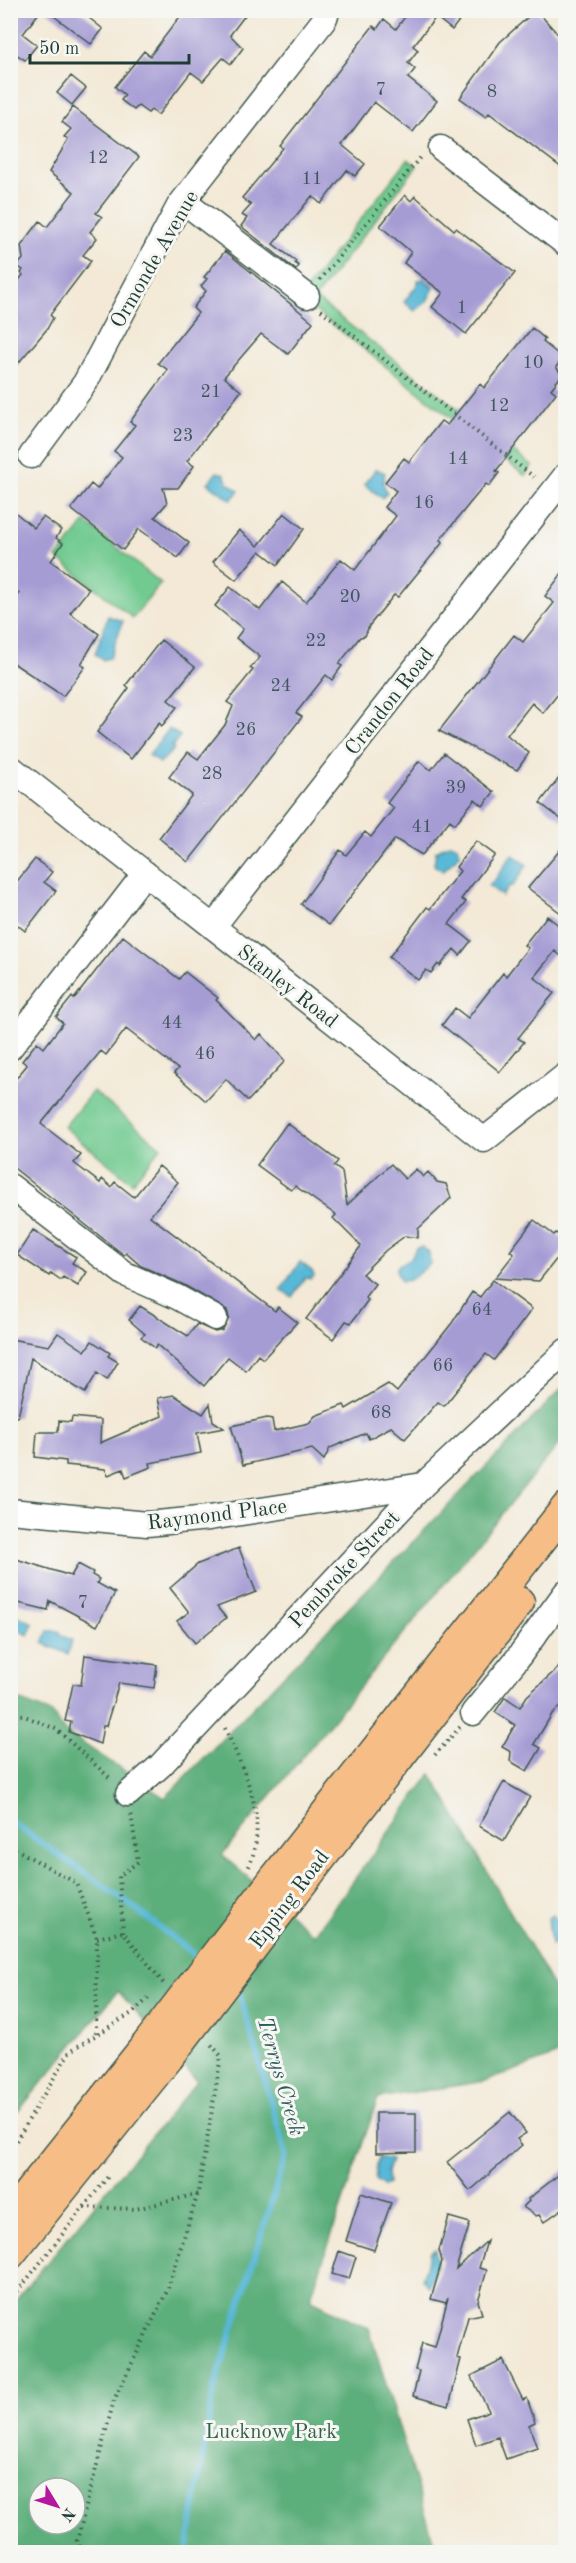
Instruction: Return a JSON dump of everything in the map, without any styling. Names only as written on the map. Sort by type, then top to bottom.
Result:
[{"type":"main road","name":"Epping Road","points":[[10,2254],[48,2206],[158,2050],[285,1885],[566,1508]]},
{"type":"main road","name":"Epping Road","points":[[285,1885],[566,1543]]},
{"type":"main road","name":"Epping Road","points":[[10,2216],[158,2050]]},
{"type":"street","name":"Ormonde Avenue","points":[[31,456],[85,382],[183,201],[324,20],[328,10]]},
{"type":"street","points":[[441,148],[566,243]]},
{"type":"street","points":[[183,201],[307,296]]},
{"type":"street","name":"Crandon Road","points":[[213,927],[566,475]]},
{"type":"street","name":"Stanley Road","points":[[10,767],[484,1140],[566,1074]]},
{"type":"street","points":[[10,1048],[145,873]]},
{"type":"street","points":[[10,1186],[125,1274],[177,1297],[215,1318]]},
{"type":"street","name":"Pembroke Street","points":[[128,1794],[160,1766],[423,1485],[566,1351]]},
{"type":"street","name":"Raymond Place","points":[[10,1510],[147,1524],[209,1518],[423,1485]]},
{"type":"street","points":[[472,1713],[517,1659],[566,1592]]},
{"type":"path","points":[[441,148],[418,156],[307,296],[534,477]]},
{"type":"path","points":[[10,1710],[56,1729],[128,1794],[138,1862],[119,1876],[123,1932]]},
{"type":"path","points":[[232,1744],[254,1796],[259,1825],[248,1869],[243,1876]]},
{"type":"path","points":[[10,1846],[76,1883],[97,1938],[96,2034]]},
{"type":"path","points":[[10,2151],[61,2062],[70,2051],[132,2013],[151,1996]]},
{"type":"path","points":[[82,2553],[77,2541],[114,2400],[167,2291],[198,2193],[221,2056]]},
{"type":"path","points":[[48,2206],[136,2208],[198,2193]]},
{"type":"green space","points":[[408,159],[417,166],[315,298],[532,466],[525,476],[299,298]]},
{"type":"green space","points":[[85,522],[161,583],[133,618],[57,558]]},
{"type":"green space","points":[[93,1091],[161,1147],[132,1183],[64,1127]]},
{"type":"green space","name":"Lucknow Park","points":[[565,1385],[565,1437],[222,1855],[314,1935],[431,1774],[565,2007],[565,2052],[486,2081],[378,2098],[310,2299],[369,2328],[437,2552],[11,2552],[11,2306],[197,2081],[118,1991],[11,2120],[11,1697],[52,1713],[63,1730],[165,1798]]},
{"type":"water","points":[[423,279],[434,288],[427,301],[415,311],[404,302],[418,284],[418,280]]},
{"type":"water","points":[[376,469],[385,473],[383,483],[387,493],[382,498],[364,484]]},
{"type":"water","points":[[217,472],[224,474],[228,483],[239,491],[231,500],[208,483]]},
{"type":"water","points":[[108,616],[123,621],[110,658],[103,660],[95,654]]},
{"type":"water","points":[[169,729],[180,736],[172,747],[174,749],[160,763],[149,755]]},
{"type":"water","points":[[451,843],[457,846],[460,854],[443,871],[434,865],[436,851]]},
{"type":"water","points":[[512,854],[527,865],[513,886],[511,885],[502,896],[488,885],[495,880]]},
{"type":"water","points":[[422,1247],[429,1252],[430,1264],[410,1280],[401,1281],[396,1270],[398,1266],[411,1258],[416,1248]]},
{"type":"water","points":[[300,1262],[312,1271],[314,1276],[311,1279],[305,1278],[292,1297],[281,1289]]},
{"type":"water","points":[[10,1612],[33,1623],[28,1635],[11,1627]]},
{"type":"water","points":[[48,1631],[59,1631],[62,1636],[72,1640],[68,1654],[43,1643]]},
{"type":"water","points":[[553,1915],[559,1923],[560,1936],[551,1945],[548,1918]]},
{"type":"water","points":[[378,2157],[391,2160],[387,2172],[388,2183],[384,2186],[375,2180]]},
{"type":"water","points":[[435,2249],[437,2262],[429,2287],[422,2279],[431,2251]]},
{"type":"building","points":[[10,10],[41,10],[23,34],[37,45],[25,60],[10,50]]},
{"type":"building","points":[[46,10],[79,10],[103,29],[91,44]]},
{"type":"building","points":[[185,10],[249,10],[230,35],[243,48],[231,64],[223,58],[203,81],[191,72],[158,115],[151,110],[148,113],[138,106],[134,110],[121,100],[125,95],[115,87],[144,51],[150,56]]},
{"type":"building","points":[[410,10],[467,10],[452,30],[436,17],[413,46],[418,50],[408,63],[415,69],[408,78],[437,101],[413,132],[374,102],[342,145],[365,164],[355,176],[347,170],[321,204],[312,196],[273,244],[296,261],[295,263],[299,266],[296,270],[241,226],[247,218],[242,215],[251,205],[242,198],[283,148],[280,146],[373,26],[377,29],[384,19],[396,29]]},
{"type":"building","points":[[536,10],[566,43],[566,171],[489,113],[486,117],[460,98],[500,42]]},
{"type":"building","points":[[71,76],[86,88],[72,105],[57,93]]},
{"type":"building","points":[[73,107],[139,157],[96,213],[102,217],[90,232],[97,238],[83,255],[91,261],[50,315],[53,318],[47,329],[10,373],[10,291],[23,275],[21,273],[23,270],[17,266],[23,259],[21,246],[40,221],[47,227],[74,192],[49,172],[68,140],[64,137],[71,129],[62,122]]},
{"type":"building","points":[[405,195],[411,201],[415,196],[454,230],[456,228],[515,273],[466,334],[432,307],[443,293],[404,263],[411,252],[380,226]]},
{"type":"building","points":[[225,251],[313,322],[288,354],[261,334],[224,377],[241,391],[187,461],[194,466],[178,488],[163,488],[167,503],[155,517],[189,543],[178,558],[139,529],[123,550],[71,509],[91,484],[97,489],[122,457],[114,451],[135,425],[130,422],[168,370],[158,363],[198,313],[193,308],[206,291],[201,286],[207,279],[204,277]]},
{"type":"building","points":[[532,328],[545,339],[543,342],[563,358],[556,367],[562,375],[551,389],[556,393],[496,471],[499,473],[489,486],[486,484],[440,540],[443,542],[398,597],[394,595],[369,626],[365,636],[360,637],[339,664],[342,666],[332,680],[326,675],[296,713],[302,717],[188,862],[159,838],[192,795],[169,777],[188,752],[198,759],[225,725],[233,706],[227,702],[253,670],[250,668],[260,657],[236,638],[243,629],[215,606],[230,587],[260,610],[282,582],[306,602],[341,559],[355,570],[396,516],[384,507],[396,491],[385,482],[404,458],[409,462],[441,421],[447,425],[480,384],[484,388]]},
{"type":"building","points":[[10,508],[34,528],[43,517],[61,530],[56,538],[63,543],[51,561],[89,589],[70,613],[99,634],[81,664],[85,667],[63,696],[10,661],[10,604],[19,593],[10,586]]},
{"type":"building","points":[[284,513],[304,529],[278,565],[260,551],[236,580],[213,562],[239,530],[258,546]]},
{"type":"building","points":[[566,568],[566,684],[543,713],[532,703],[507,735],[529,753],[517,770],[439,731],[514,635],[523,642],[554,603],[545,596]]},
{"type":"building","points":[[161,640],[195,667],[168,700],[177,707],[162,726],[159,723],[131,759],[97,732],[129,688],[126,685]]},
{"type":"building","points":[[444,753],[494,792],[483,806],[475,799],[455,824],[450,820],[422,855],[395,839],[329,925],[301,904],[340,850],[346,855],[365,832],[371,837],[394,808],[387,803],[419,761],[431,770]]},
{"type":"building","points":[[566,769],[566,823],[540,803]]},
{"type":"building","points":[[476,841],[495,855],[461,899],[466,902],[449,924],[471,941],[460,955],[454,949],[440,966],[438,964],[431,973],[426,970],[418,980],[389,957],[427,907],[430,909],[460,871],[456,867]]},
{"type":"building","points":[[566,843],[566,917],[528,888]]},
{"type":"building","points":[[35,859],[52,872],[44,882],[56,891],[25,931],[10,919],[10,890]]},
{"type":"building","points":[[547,916],[566,931],[566,960],[555,951],[534,977],[554,993],[518,1038],[524,1042],[500,1072],[442,1025],[455,1008],[468,1018],[503,973],[506,976],[528,948],[524,945]]},
{"type":"building","points":[[123,936],[179,979],[185,972],[218,998],[216,1000],[256,1040],[261,1034],[285,1061],[248,1101],[226,1079],[206,1101],[174,1073],[178,1069],[126,1029],[106,1055],[101,1051],[41,1124],[81,1155],[74,1163],[100,1183],[102,1179],[111,1187],[115,1182],[134,1197],[159,1166],[178,1182],[150,1216],[275,1311],[278,1307],[297,1322],[263,1359],[258,1355],[246,1371],[228,1357],[204,1386],[157,1345],[155,1348],[141,1337],[145,1334],[129,1320],[140,1306],[188,1336],[197,1324],[215,1332],[223,1330],[229,1318],[227,1310],[184,1285],[141,1266],[126,1253],[124,1255],[10,1165],[10,1086],[27,1065],[22,1061],[37,1042],[44,1048],[63,1023],[56,1017],[72,997],[74,999]]},
{"type":"building","points":[[287,1123],[338,1161],[334,1166],[342,1172],[347,1205],[391,1164],[405,1179],[416,1169],[423,1177],[428,1172],[437,1182],[446,1184],[451,1198],[418,1229],[418,1238],[405,1236],[386,1250],[362,1274],[375,1284],[365,1297],[368,1300],[351,1323],[346,1321],[333,1339],[306,1319],[361,1246],[333,1218],[336,1215],[295,1186],[291,1190],[257,1165]]},
{"type":"building","points":[[534,1220],[554,1235],[556,1233],[566,1240],[566,1247],[539,1281],[495,1278],[514,1254],[510,1251]]},
{"type":"building","points":[[33,1230],[76,1257],[72,1263],[87,1272],[78,1286],[63,1277],[61,1280],[51,1273],[49,1276],[17,1255]]},
{"type":"building","points":[[493,1280],[532,1309],[494,1360],[486,1354],[444,1406],[438,1402],[405,1439],[391,1427],[369,1439],[366,1433],[330,1448],[324,1460],[312,1449],[243,1465],[231,1426],[267,1418],[272,1419],[274,1431],[309,1423],[315,1416],[344,1405],[346,1409],[388,1384],[397,1392],[452,1323],[472,1292],[480,1297]]},
{"type":"building","points":[[58,1333],[85,1351],[92,1341],[110,1353],[108,1356],[118,1362],[107,1380],[97,1373],[85,1393],[31,1358],[18,1417],[10,1416],[10,1339],[49,1346]]},
{"type":"building","points":[[174,1395],[203,1414],[210,1404],[213,1421],[224,1428],[197,1433],[201,1453],[150,1463],[151,1467],[126,1477],[123,1469],[108,1475],[105,1469],[66,1465],[66,1461],[35,1457],[37,1432],[58,1432],[59,1421],[71,1422],[72,1417],[101,1420],[100,1443],[162,1416],[158,1398]]},
{"type":"building","points":[[239,1548],[256,1592],[217,1607],[226,1618],[195,1643],[177,1621],[189,1612],[170,1588],[198,1564]]},
{"type":"building","points":[[13,1558],[71,1576],[78,1564],[93,1572],[92,1575],[99,1579],[97,1583],[115,1593],[97,1626],[50,1601],[48,1610],[10,1601]]},
{"type":"building","points":[[85,1655],[157,1665],[154,1688],[119,1683],[106,1726],[103,1726],[100,1744],[69,1732],[71,1722],[65,1721],[73,1684],[81,1685]]},
{"type":"building","points":[[566,1661],[566,1701],[552,1714],[534,1744],[541,1748],[527,1771],[510,1761],[511,1752],[502,1747],[515,1725],[495,1712],[505,1697],[520,1707],[527,1696]]},
{"type":"building","points":[[504,1782],[530,1797],[504,1841],[479,1826]]},
{"type":"building","points":[[510,2112],[526,2133],[517,2139],[522,2145],[470,2191],[447,2162]]},
{"type":"building","points":[[376,2113],[416,2113],[416,2152],[376,2153]]},
{"type":"building","points":[[566,2169],[566,2206],[544,2222],[539,2215],[536,2216],[523,2207],[529,2201],[528,2199]]},
{"type":"building","points":[[361,2193],[391,2203],[374,2250],[346,2241]]},
{"type":"building","points":[[449,2217],[470,2223],[456,2269],[487,2241],[479,2268],[487,2270],[478,2301],[482,2314],[468,2317],[457,2358],[461,2359],[449,2406],[413,2396],[419,2371],[415,2370],[422,2343],[435,2347],[448,2298],[446,2303],[431,2299],[442,2261],[439,2250]]},
{"type":"building","points":[[339,2251],[356,2257],[349,2279],[332,2274]]},
{"type":"building","points":[[503,2360],[523,2400],[527,2398],[535,2422],[529,2425],[537,2448],[506,2459],[498,2437],[476,2445],[467,2419],[489,2411],[471,2376]]},
{"type":"waterway","name":"Terrys Creek","points":[[10,1821],[121,1898],[202,1960]]},
{"type":"waterway","name":"Terrys Creek","points":[[187,2552],[214,2390],[286,2154],[238,1988],[234,1984]]}]
